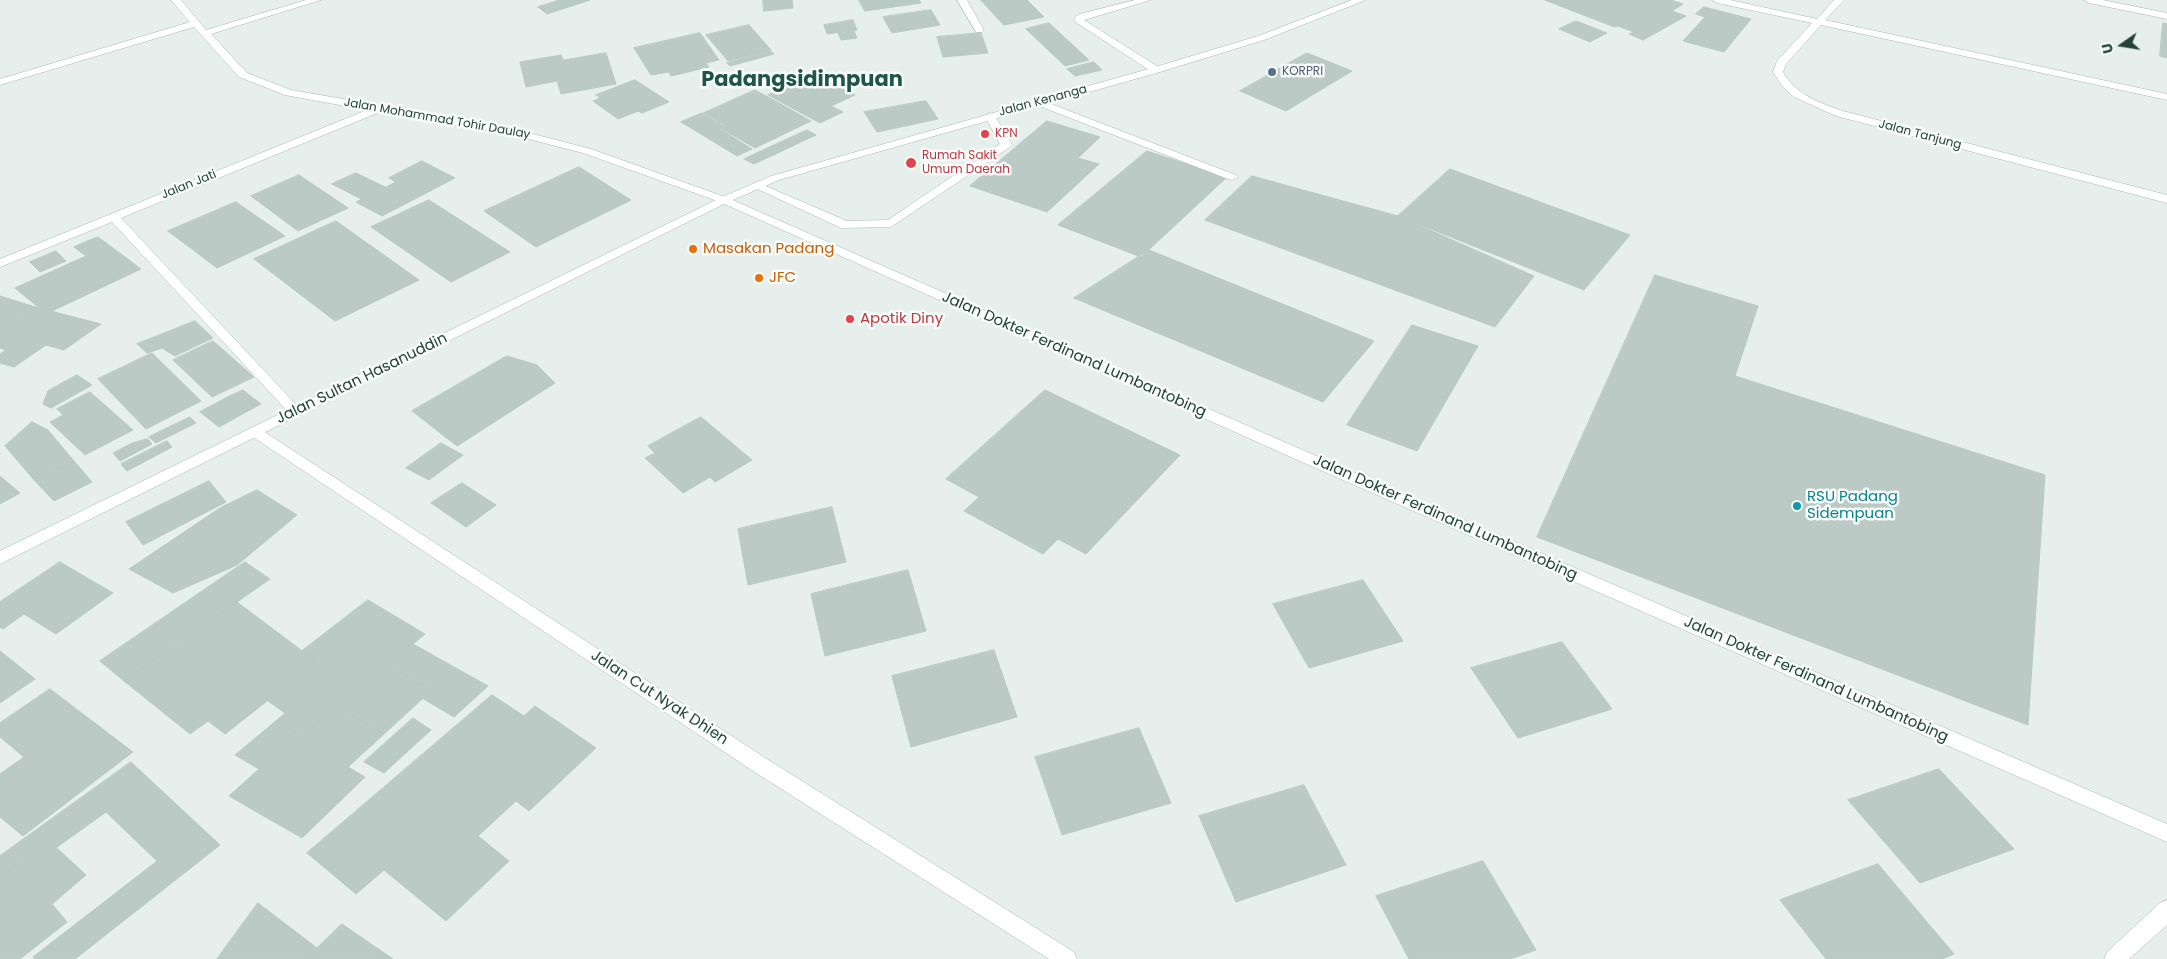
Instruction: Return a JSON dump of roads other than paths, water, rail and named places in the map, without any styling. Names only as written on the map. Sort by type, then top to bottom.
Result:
[{"type":"street","name":"Jalan Mohammad Tohir Daulay","points":[[176,0],[243,75],[262,84],[289,92],[510,131],[587,151],[724,200]]},
{"type":"street","points":[[205,33],[316,0]]},
{"type":"street","points":[[962,0],[979,30]]},
{"type":"street","points":[[1146,0],[1079,18],[1080,21],[1156,70]]},
{"type":"street","name":"Jalan Kenanga","points":[[724,200],[775,178],[837,159],[1156,70],[1261,38],[1361,0]]},
{"type":"street","points":[[1717,0],[2167,97]]},
{"type":"street","name":"Jalan Tanjung","points":[[1839,0],[1782,63],[1778,72],[1783,82],[1792,91],[1806,100],[1877,124],[2167,198]]},
{"type":"street","points":[[2089,0],[2167,16]]},
{"type":"street","points":[[0,82],[197,23]]},
{"type":"street","points":[[1038,102],[1232,177]]},
{"type":"street","name":"Jalan Jati","points":[[0,263],[379,109]]},
{"type":"street","points":[[757,186],[846,225],[891,223],[1006,145],[990,116]]},
{"type":"street","name":"Jalan Sultan Hasanuddin","points":[[0,558],[724,200]]},
{"type":"street","name":"Jalan Dokter Ferdinand Lumbantobing","points":[[724,200],[1316,462],[2167,833]]},
{"type":"street","points":[[113,216],[296,412]]},
{"type":"street","name":"Jalan Cut Nyak Dhien","points":[[255,432],[760,765],[1067,959]]},
{"type":"street","points":[[2114,959],[2167,910]]},
{"type":"place","name":"KORPRI","points":[[1272,72]]},
{"type":"place","name":"KPN","points":[[985,134]]},
{"type":"place","name":"Rumah Sakit Umum Daerah","points":[[911,163]]},
{"type":"place","name":"Masakan Padang","points":[[693,249]]},
{"type":"place","name":"JFC","points":[[759,278]]},
{"type":"place","name":"Apotik Diny","points":[[850,319]]},
{"type":"place","name":"RSU Padang Sidempuan","points":[[1797,506]]},
{"type":"district","name":"Padangsidimpuan","points":[[802,81]]}]
